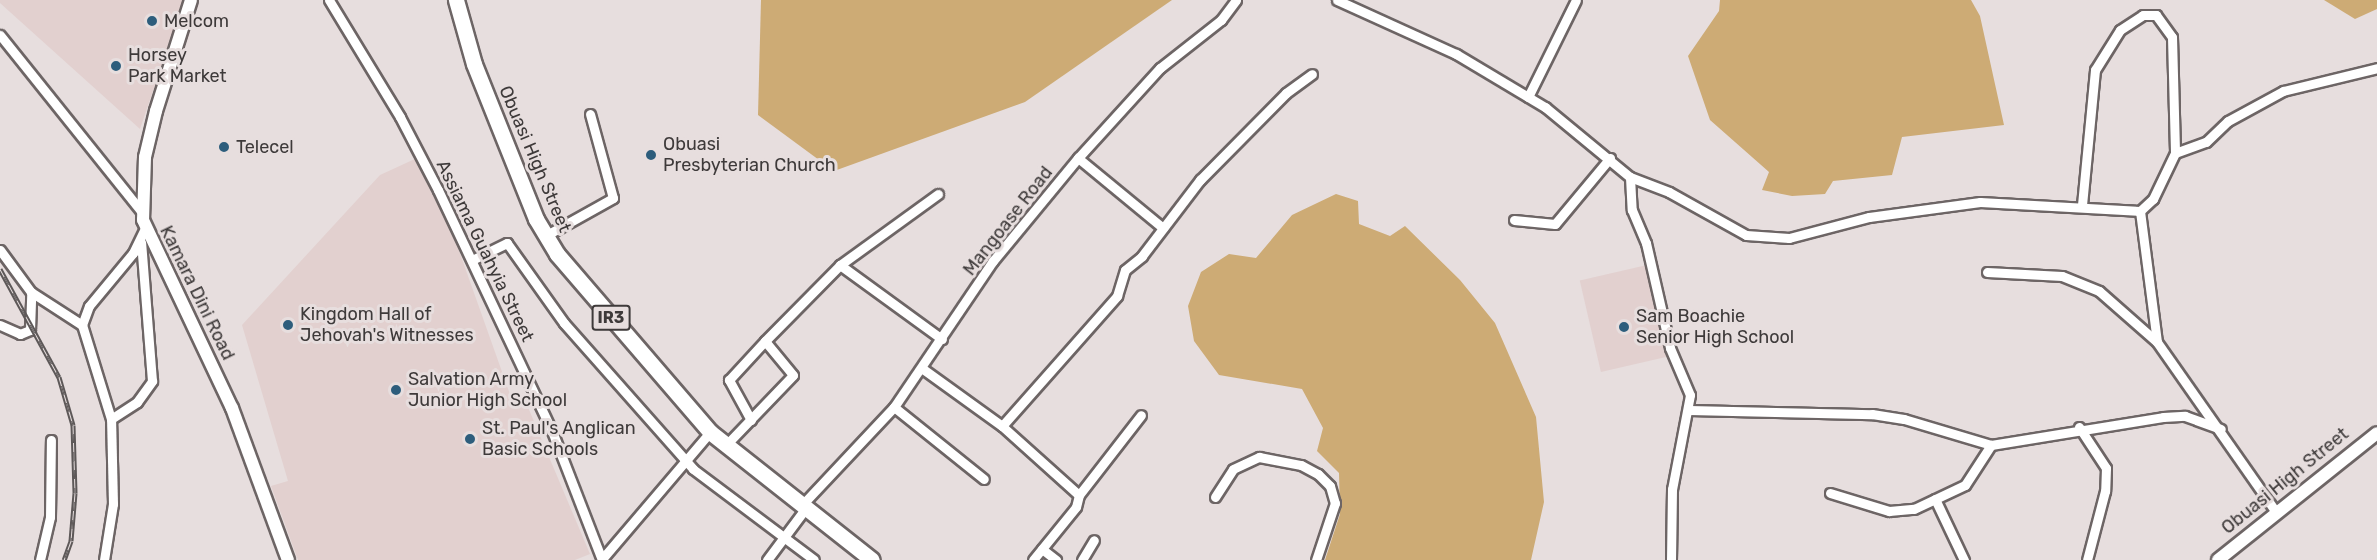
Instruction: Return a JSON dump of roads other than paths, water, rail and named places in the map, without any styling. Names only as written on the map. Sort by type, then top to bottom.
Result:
[{"type":"main road","name":"Obuasi High Street","points":[[456,0],[474,64],[545,236],[710,432],[872,560]]},
{"type":"street","name":"Kamara Dini Road","points":[[191,0],[156,111],[141,211],[145,228],[232,408],[288,560]]},
{"type":"street","name":"Assiama Guahyia Street","points":[[329,0],[400,117],[471,260],[552,431],[602,559]]},
{"type":"street","name":"Mangoase Road","points":[[767,560],[803,507],[894,407],[923,369],[993,261],[1078,158],[1160,68],[1221,20],[1236,0]]},
{"type":"street","points":[[1337,0],[1456,54],[1528,97],[1610,158],[1629,177],[1669,192],[1746,235],[1789,238],[1945,204],[2082,206],[2140,211],[2153,199],[2175,153],[2172,37],[2156,15],[2143,15],[2120,30],[2095,70],[2082,206]]},
{"type":"street","points":[[1528,97],[1576,0]]},
{"type":"street","points":[[0,35],[141,211]]},
{"type":"street","points":[[2175,153],[2206,142],[2228,121],[2283,91],[2377,68]]},
{"type":"street","points":[[1002,426],[1117,296],[1125,270],[1163,228],[1213,165],[1247,136],[1286,93],[1312,74]]},
{"type":"street","points":[[545,236],[613,198],[590,114]]},
{"type":"street","points":[[1078,158],[1163,228]]},
{"type":"street","points":[[1514,220],[1556,224],[1610,158]]},
{"type":"street","points":[[1629,177],[1632,210],[1646,243],[1670,348],[1690,394],[1689,410],[1672,489],[1671,560]]},
{"type":"street","points":[[751,420],[729,380],[840,265],[938,194]]},
{"type":"street","points":[[2140,211],[2157,342]]},
{"type":"street","points":[[111,419],[137,402],[152,381],[141,242],[145,228]]},
{"type":"street","points":[[104,560],[113,504],[111,419],[82,324],[89,306],[141,242]]},
{"type":"street","points":[[471,260],[507,243],[553,309],[685,461],[814,560]]},
{"type":"street","points":[[0,250],[31,292],[82,324]]},
{"type":"street","points":[[840,265],[942,339]]},
{"type":"street","points":[[1987,272],[2079,280],[2157,342],[2221,429],[2276,512]]},
{"type":"street","points":[[0,325],[20,334],[30,330],[31,292]]},
{"type":"street","points":[[725,446],[793,375],[765,341]]},
{"type":"street","points":[[923,369],[1002,426],[1079,495]]},
{"type":"street","points":[[894,407],[984,479]]},
{"type":"street","points":[[1689,410],[1872,414],[1904,418],[1991,445],[2079,427],[2185,416],[2221,429]]},
{"type":"street","points":[[1033,560],[1077,507],[1079,495],[1142,415]]},
{"type":"street","points":[[2079,427],[2106,468],[2105,491],[2087,560]]},
{"type":"street","points":[[602,559],[710,432]]},
{"type":"street","name":"Obuasi High Street","points":[[2218,560],[2377,433]]},
{"type":"street","points":[[40,560],[51,506],[51,440]]},
{"type":"street","points":[[1830,493],[1889,511],[1914,509],[1974,477],[1991,445]]},
{"type":"street","points":[[1215,497],[1233,470],[1259,457],[1301,465],[1318,474],[1330,486],[1335,503],[1316,560]]},
{"type":"street","points":[[1935,499],[1964,560]]},
{"type":"street","points":[[1082,560],[1094,540]]},
{"type":"street","points":[[1042,549],[1056,560]]},
{"type":"railway","points":[[0,269],[59,377],[73,425],[75,493],[71,541],[64,560]]},
{"type":"place","name":"Melcom","points":[[152,21]]},
{"type":"place","name":"Horsey Park Market","points":[[116,66]]},
{"type":"place","name":"Telecel","points":[[224,147]]},
{"type":"place","name":"Obuasi Presbyterian Church","points":[[651,155]]},
{"type":"place","name":"Kingdom Hall of Jehovah's Witnesses","points":[[288,325]]},
{"type":"place","name":"Sam Boachie Senior High School","points":[[1624,327]]},
{"type":"place","name":"Salvation Army Junior High School","points":[[396,390]]},
{"type":"place","name":"St. Paul's Anglican Basic Schools","points":[[470,439]]}]
